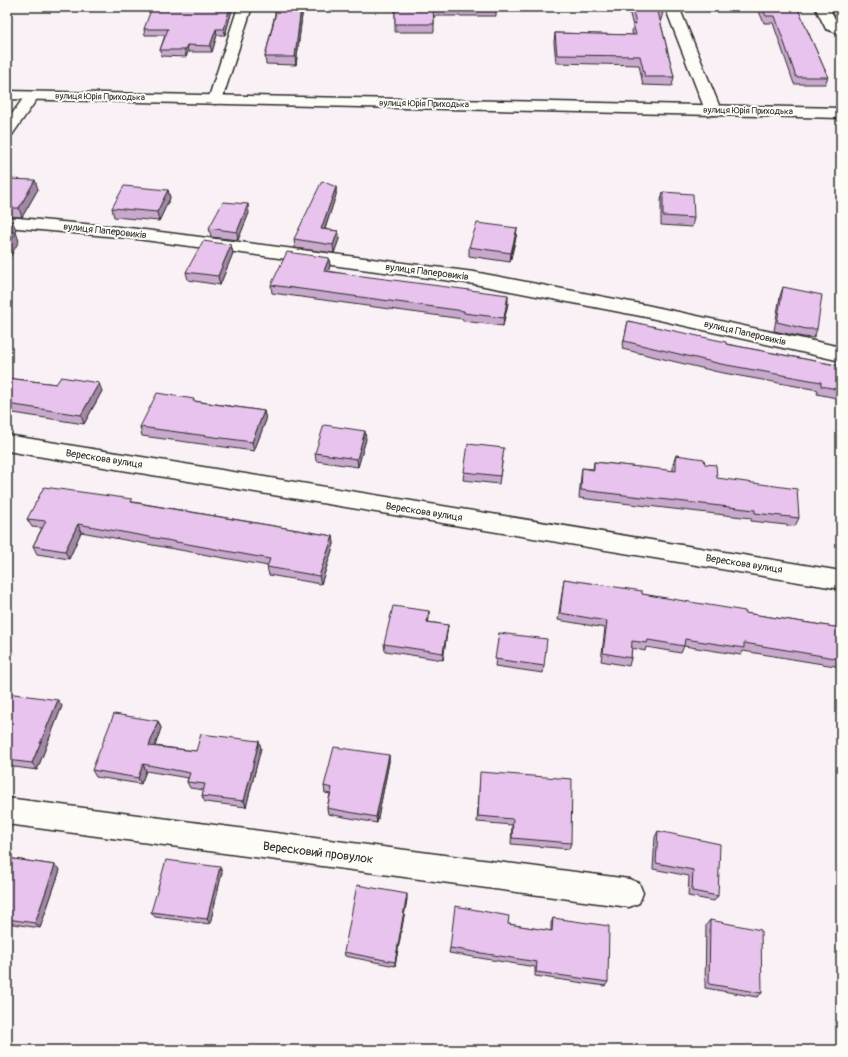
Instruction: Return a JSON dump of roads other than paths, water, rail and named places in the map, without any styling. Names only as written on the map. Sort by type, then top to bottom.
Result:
[{"type":"street","points":[[215,100],[245,7]]},
{"type":"street","points":[[672,7],[712,110]]},
{"type":"street","points":[[822,7],[831,26],[841,30]]},
{"type":"street","name":"вулиця Юрія Приходька","points":[[7,95],[841,113]]},
{"type":"street","points":[[7,132],[32,96]]},
{"type":"street","name":"вулиця Паперовиків","points":[[7,222],[129,233],[474,278],[646,311],[841,354]]},
{"type":"street","name":"Верескова вулиця","points":[[7,443],[841,580]]},
{"type":"street","name":"Вересковий провулок","points":[[7,811],[629,893]]}]
